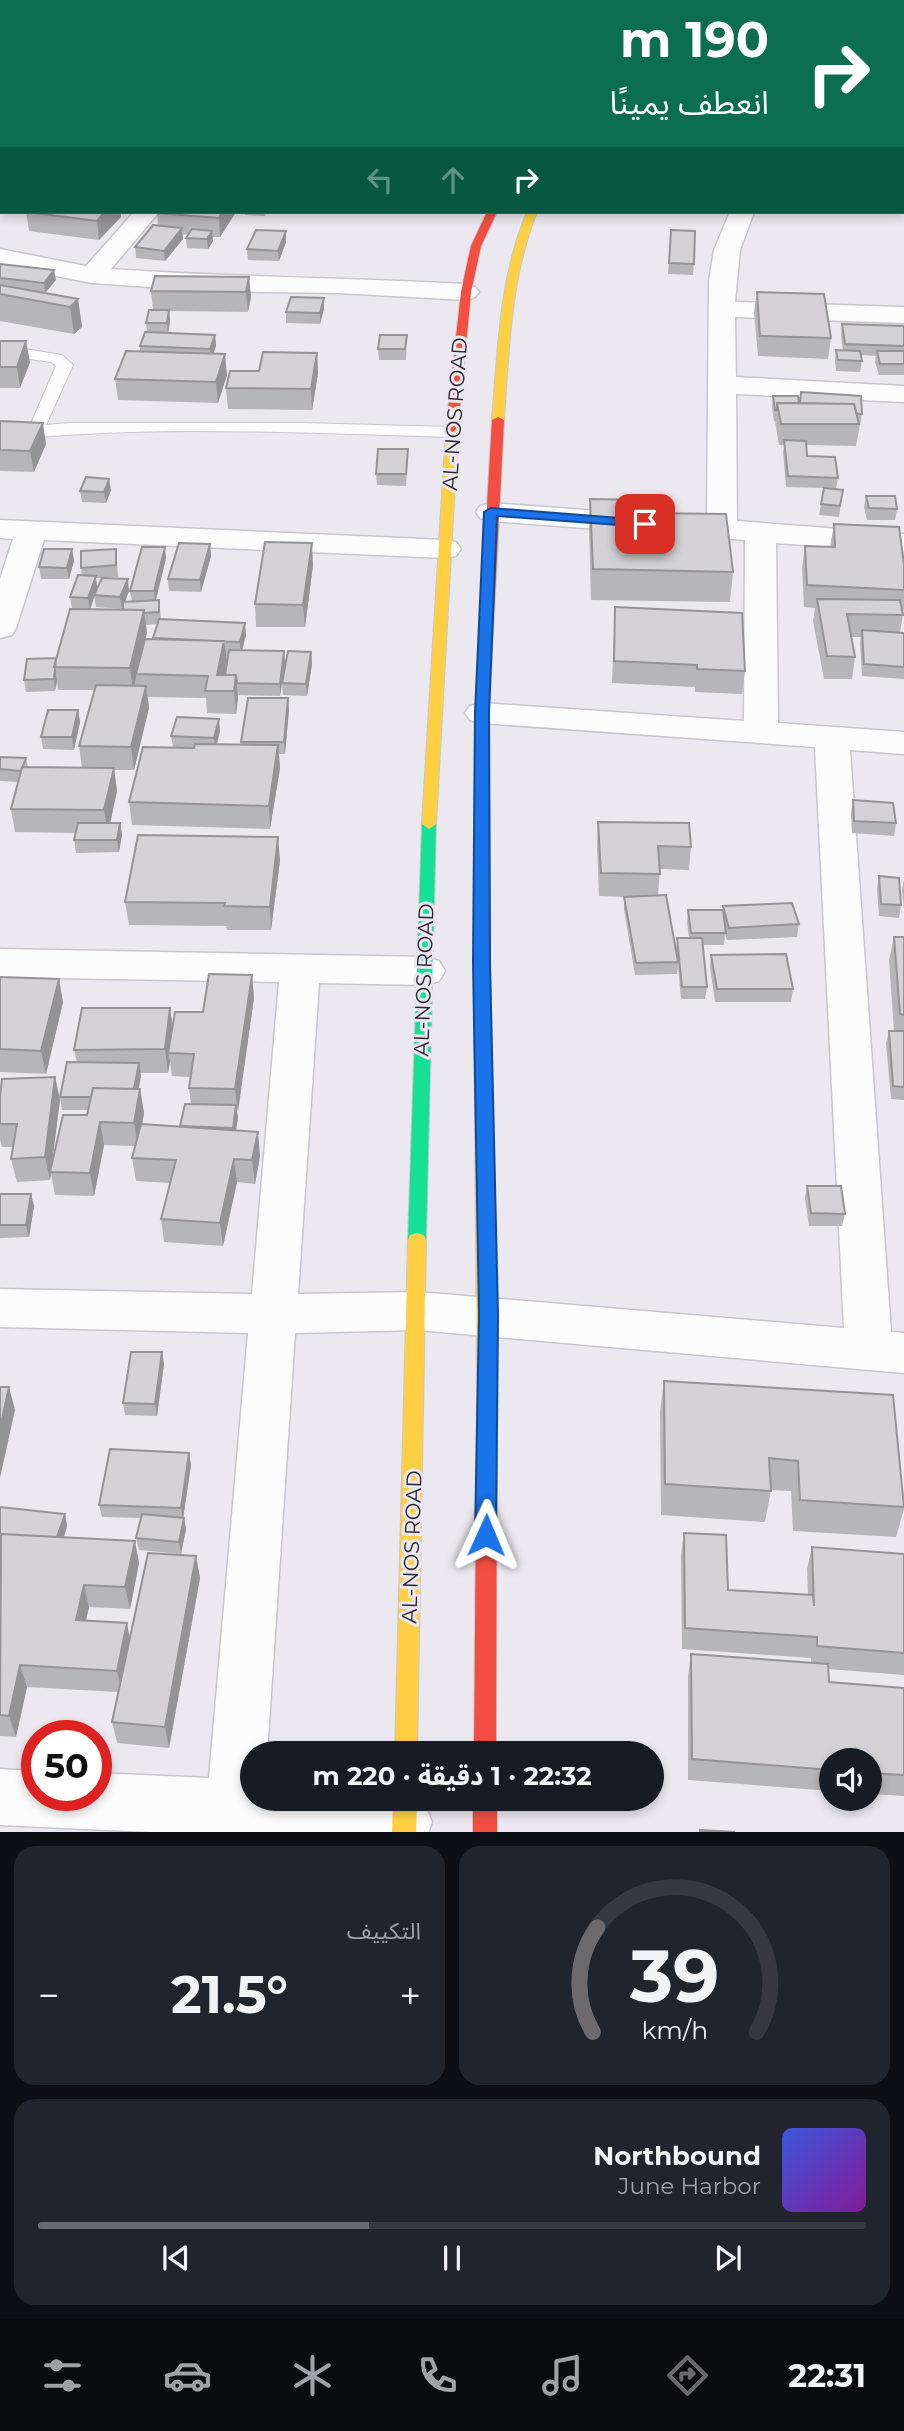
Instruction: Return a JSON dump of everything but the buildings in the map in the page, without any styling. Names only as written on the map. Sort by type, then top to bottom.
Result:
[{"type":"main road","name":"AL-NOS ROAD","points":[[406,1741],[425,971],[434,725],[452,432],[466,292],[475,246],[491,214]]},
{"type":"main road","name":"AL-NOS ROAD","points":[[485,1741],[488,1315],[482,963],[482,713],[491,512],[509,279],[519,239],[530,214]]},
{"type":"main road","points":[[485,1811],[485,1832]]},
{"type":"street","points":[[898,0],[904,0]]},
{"type":"street","points":[[92,275],[145,214]]},
{"type":"street","points":[[722,530],[722,281],[727,250],[741,214]]},
{"type":"street","points":[[0,257],[92,275],[207,283],[338,285],[466,292]]},
{"type":"street","points":[[722,309],[904,315]]},
{"type":"street","points":[[721,385],[904,394]]},
{"type":"street","points":[[491,512],[904,543]]},
{"type":"street","points":[[0,628],[15,531],[446,549]]},
{"type":"street","points":[[760,533],[761,732]]},
{"type":"street","points":[[482,713],[904,743]]},
{"type":"street","points":[[0,1308],[275,1314],[418,1311],[488,1315],[887,1352],[832,737]]},
{"type":"street","points":[[0,963],[425,971]]},
{"type":"street","points":[[234,1820],[300,968]]},
{"type":"street","points":[[0,1797],[234,1820],[405,1818]]},
{"type":"lane","points":[[0,349],[56,358],[65,365],[36,430]]},
{"type":"lane","points":[[0,436],[36,430],[302,428],[452,432]]},
{"type":"traffic: fast","points":[[417,1240],[429,824]]},
{"type":"traffic: slow","points":[[498,420],[509,287],[514,262],[531,214]]},
{"type":"traffic: slow","points":[[429,824],[452,428]]},
{"type":"traffic: slow","points":[[482,965],[487,1392]]},
{"type":"traffic: slow","points":[[406,1741],[417,1240]]},
{"type":"traffic: slow","points":[[404,1832],[405,1811]]},
{"type":"traffic: jam","points":[[452,428],[466,292],[476,246],[491,214]]},
{"type":"traffic: jam","points":[[482,965],[482,713],[498,420]]},
{"type":"traffic: jam","points":[[485,1741],[487,1392]]},
{"type":"traffic: jam","points":[[485,1811],[485,1832]]},
{"type":"route","points":[[486,1535],[488,1315],[482,963],[482,713],[491,512],[645,524]]}]
